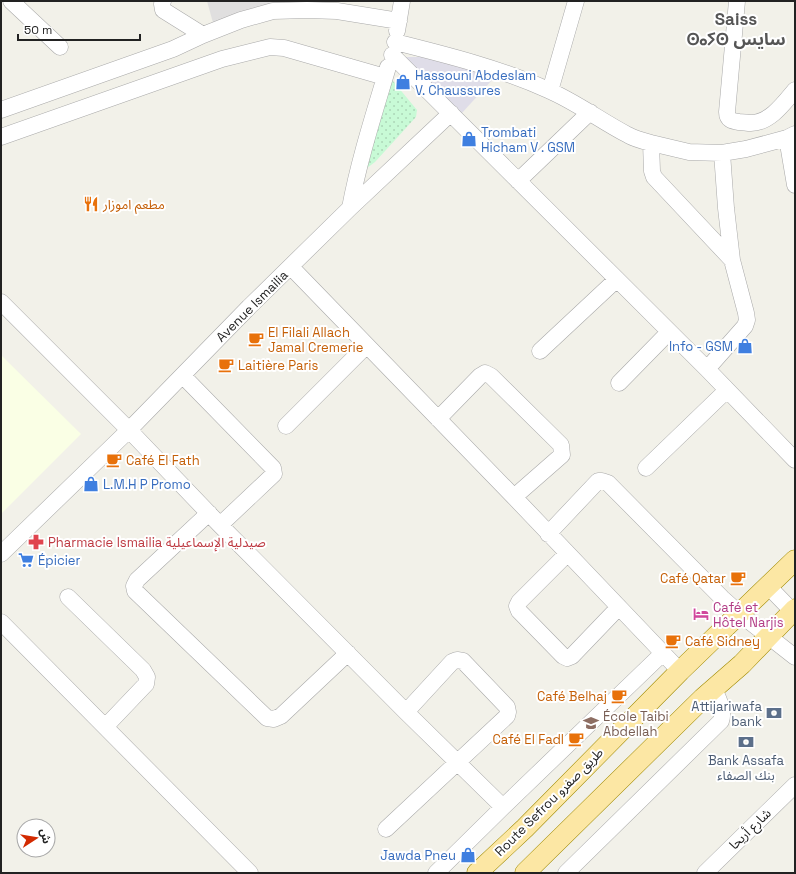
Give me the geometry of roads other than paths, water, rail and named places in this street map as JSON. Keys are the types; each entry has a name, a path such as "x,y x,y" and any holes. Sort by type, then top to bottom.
{"main road":[{"name":"Route Sefrou طريق صفرو","path":"477,873 525,828 680,671 795,560"},
{"path":"525,873 698,703 742,664 794,611"}],"street":[{"path":"11,1 60,47"},
{"path":"163,1 163,10 203,35"},
{"path":"350,208 365,146 393,48 402,1"},
{"path":"550,91 576,1"},
{"path":"737,1 727,112 728,119 731,121 752,123 762,121 782,106 795,90"},
{"path":"1,110 173,49 241,20 273,11 337,11 398,22"},
{"path":"1,137 222,59 270,48 284,48 385,77"},
{"path":"393,48 457,57 519,78 550,91 590,112 628,136 689,152 722,153 746,149 791,136 795,185"},
{"path":"393,48 451,113 795,460"},
{"path":"518,181 590,112"},
{"name":"Avenue Ismailia","path":"1,554 129,430 350,208 451,113"},
{"path":"650,143 652,171 654,177 732,260"},
{"path":"706,369 744,326 747,320 732,260 722,153"},
{"path":"291,267 680,671"},
{"path":"540,351 616,280"},
{"path":"1,302 129,430 209,514 503,807"},
{"path":"619,383 669,332"},
{"path":"286,426 366,346"},
{"path":"438,419 480,376 485,373 491,376 561,445 562,455 514,497"},
{"path":"183,376 273,468 274,471 274,474 220,525"},
{"path":"646,468 727,390"},
{"path":"548,534 598,481 602,480 608,483 722,598 795,657"},
{"path":"209,514 137,580 134,586 135,591 267,718 274,719 281,716 348,653"},
{"path":"567,554 519,602 517,606 519,611 562,656 567,658 572,656 619,607"},
{"path":"768,586 794,611"},
{"path":"68,597 143,670 147,677 146,684 106,726"},
{"path":"1,622 106,726 250,873"},
{"path":"436,873 663,653"},
{"path":"386,829 458,763 507,716 508,712 506,707 463,661 457,660 452,662 406,712"},
{"path":"566,873 721,721 722,710 714,688"},
{"name":"شارع أريحا","path":"705,873 795,785"}],"place":[{"name":"Hassouni Abdeslam V. Chaussures","path":"403,82"},
{"name":"Trombati Hicham V . GSM","path":"469,139"},
{"name":"مطعم اموزار","path":"91,204"},
{"name":"El Filali Allach Jamal Cremerie","path":"256,339"},
{"name":"Info - GSM","path":"745,346"},
{"name":"Laitière Paris","path":"226,365"},
{"name":"Café El Fath","path":"114,460"},
{"name":"L.M.H P Promo","path":"91,484"},
{"name":"Pharmacie Ismailia صيدلية الإسماعيلية","path":"36,542"},
{"name":"Épicier","path":"26,560"},
{"name":"Café Qatar","path":"738,578"},
{"name":"Café et Hôtel Narjis","path":"701,614"},
{"name":"Café Sidney","path":"673,641"},
{"name":"Café Belhaj","path":"619,696"},
{"name":"Attijariwafa bank","path":"774,713"},
{"name":"École Taibi Abdellah","path":"591,723"},
{"name":"Café El Fadl","path":"576,739"},
{"name":"Bank Assafa بنك الصفاء","path":"746,742"},
{"name":"Jawda Pneu","path":"468,855"}],"district":[{"name":"Saiss ⵙⴰⵢⵙ سايس","path":"736,29"}]}
